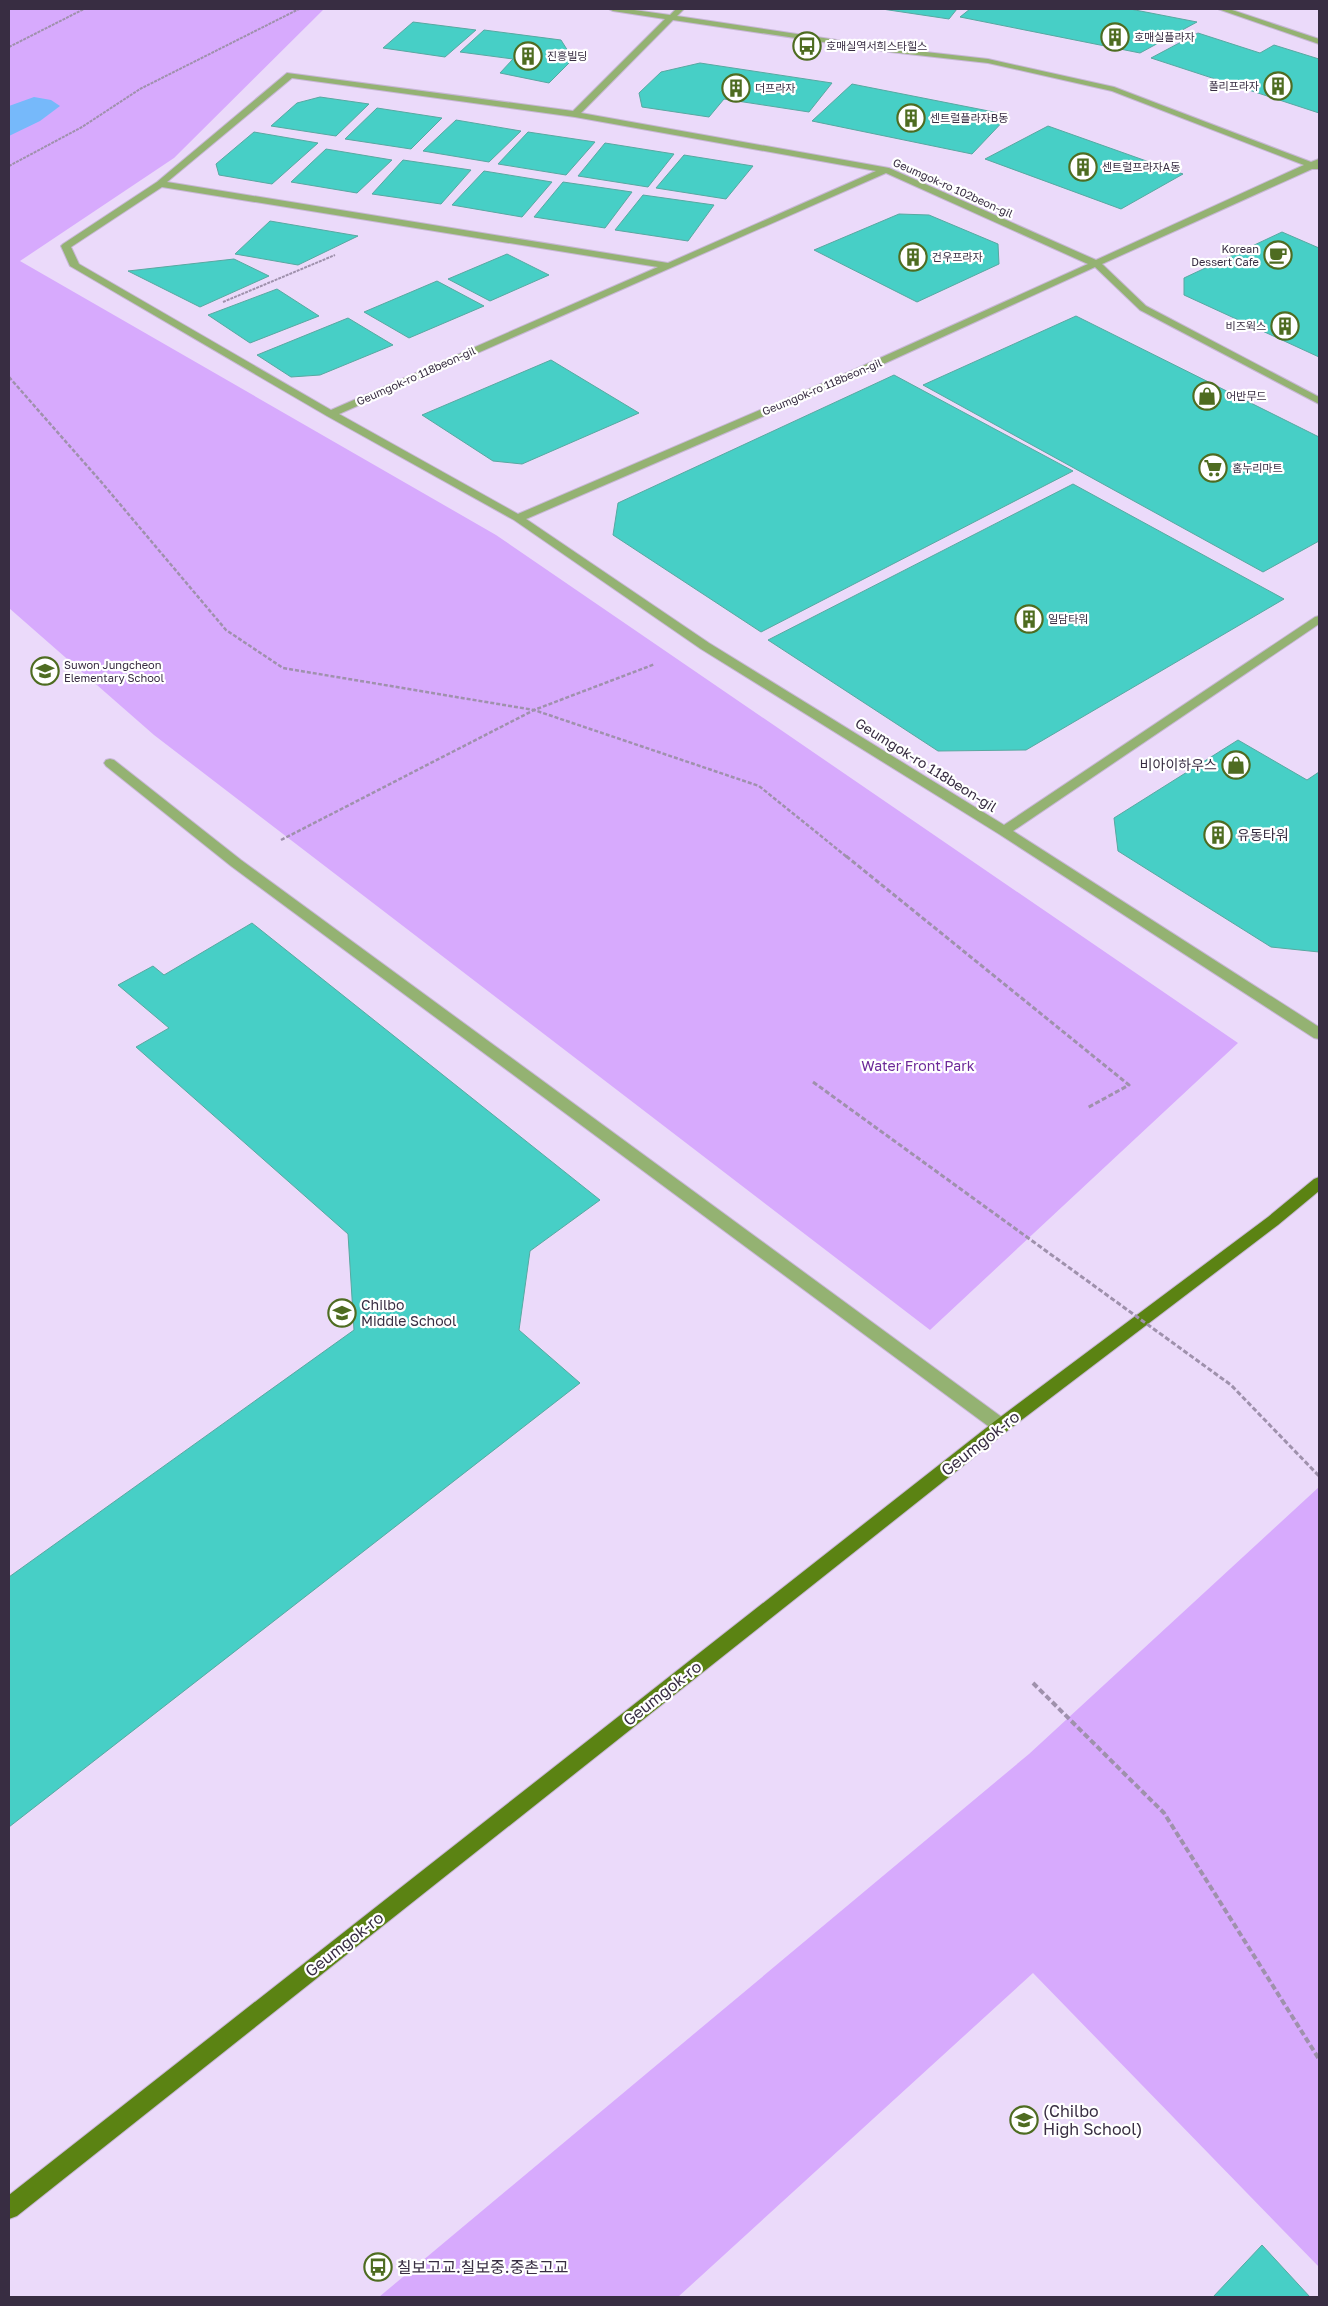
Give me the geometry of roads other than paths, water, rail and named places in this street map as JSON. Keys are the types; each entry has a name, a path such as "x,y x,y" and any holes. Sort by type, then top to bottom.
{"main road":[{"name":"Geumgok-ro","path":"9,2208 1001,1426 1273,1221 1319,1183"}],"street":[{"path":"613,9 890,50 988,61 1114,89 1317,165"},
{"path":"575,114 680,9"},
{"path":"1222,9 1319,42"},
{"name":"Geumgok-ro 102beon-gil","path":"290,75 575,114 886,170 1097,264 1143,308 1319,401"},
{"name":"Geumgok-ro 118beon-gil","path":"290,75 160,184 66,246 75,266 172,324 518,518 705,646 1004,831 1319,1034"},
{"path":"1097,264 1317,165"},
{"name":"Geumgok-ro 118beon-gil","path":"331,414 666,265 886,170"},
{"path":"160,184 666,265"},
{"name":"Geumgok-ro 118beon-gil","path":"518,518 862,370 1097,264"},
{"path":"1004,831 1319,619"},
{"path":"110,763 236,863 1001,1426"}],"water":[{"path":"34,97 51,100 60,106 40,121 9,136 9,106"}],"place":[{"name":"호매실플라자","path":"1115,37"},
{"name":"호매실역서희스타힐스","path":"807,46"},
{"name":"진흥빌딩","path":"528,56"},
{"name":"폴리프라자","path":"1278,86"},
{"name":"더프라자","path":"736,88"},
{"name":"센트럴플라자B동","path":"911,118"},
{"name":"센트럴프라자A동","path":"1083,167"},
{"name":"Korean Dessert Cafe","path":"1278,255"},
{"name":"건우프라자","path":"913,257"},
{"name":"비즈윅스","path":"1285,326"},
{"name":"어반무드","path":"1207,396"},
{"name":"홈누리마트","path":"1213,468"},
{"name":"일담타워","path":"1029,619"},
{"name":"Suwon Jungcheon Elementary School","path":"45,671"},
{"name":"비아이하우스","path":"1236,765"},
{"name":"유동타워","path":"1218,835"},
{"name":"Chilbo Middle School","path":"342,1313"},
{"name":"(Chilbo High School)","path":"1024,2120"},
{"name":"칠보고교.칠보중.중촌고교","path":"378,2267"}],"park label":[{"name":"Water Front Park","path":"918,1066"}]}
